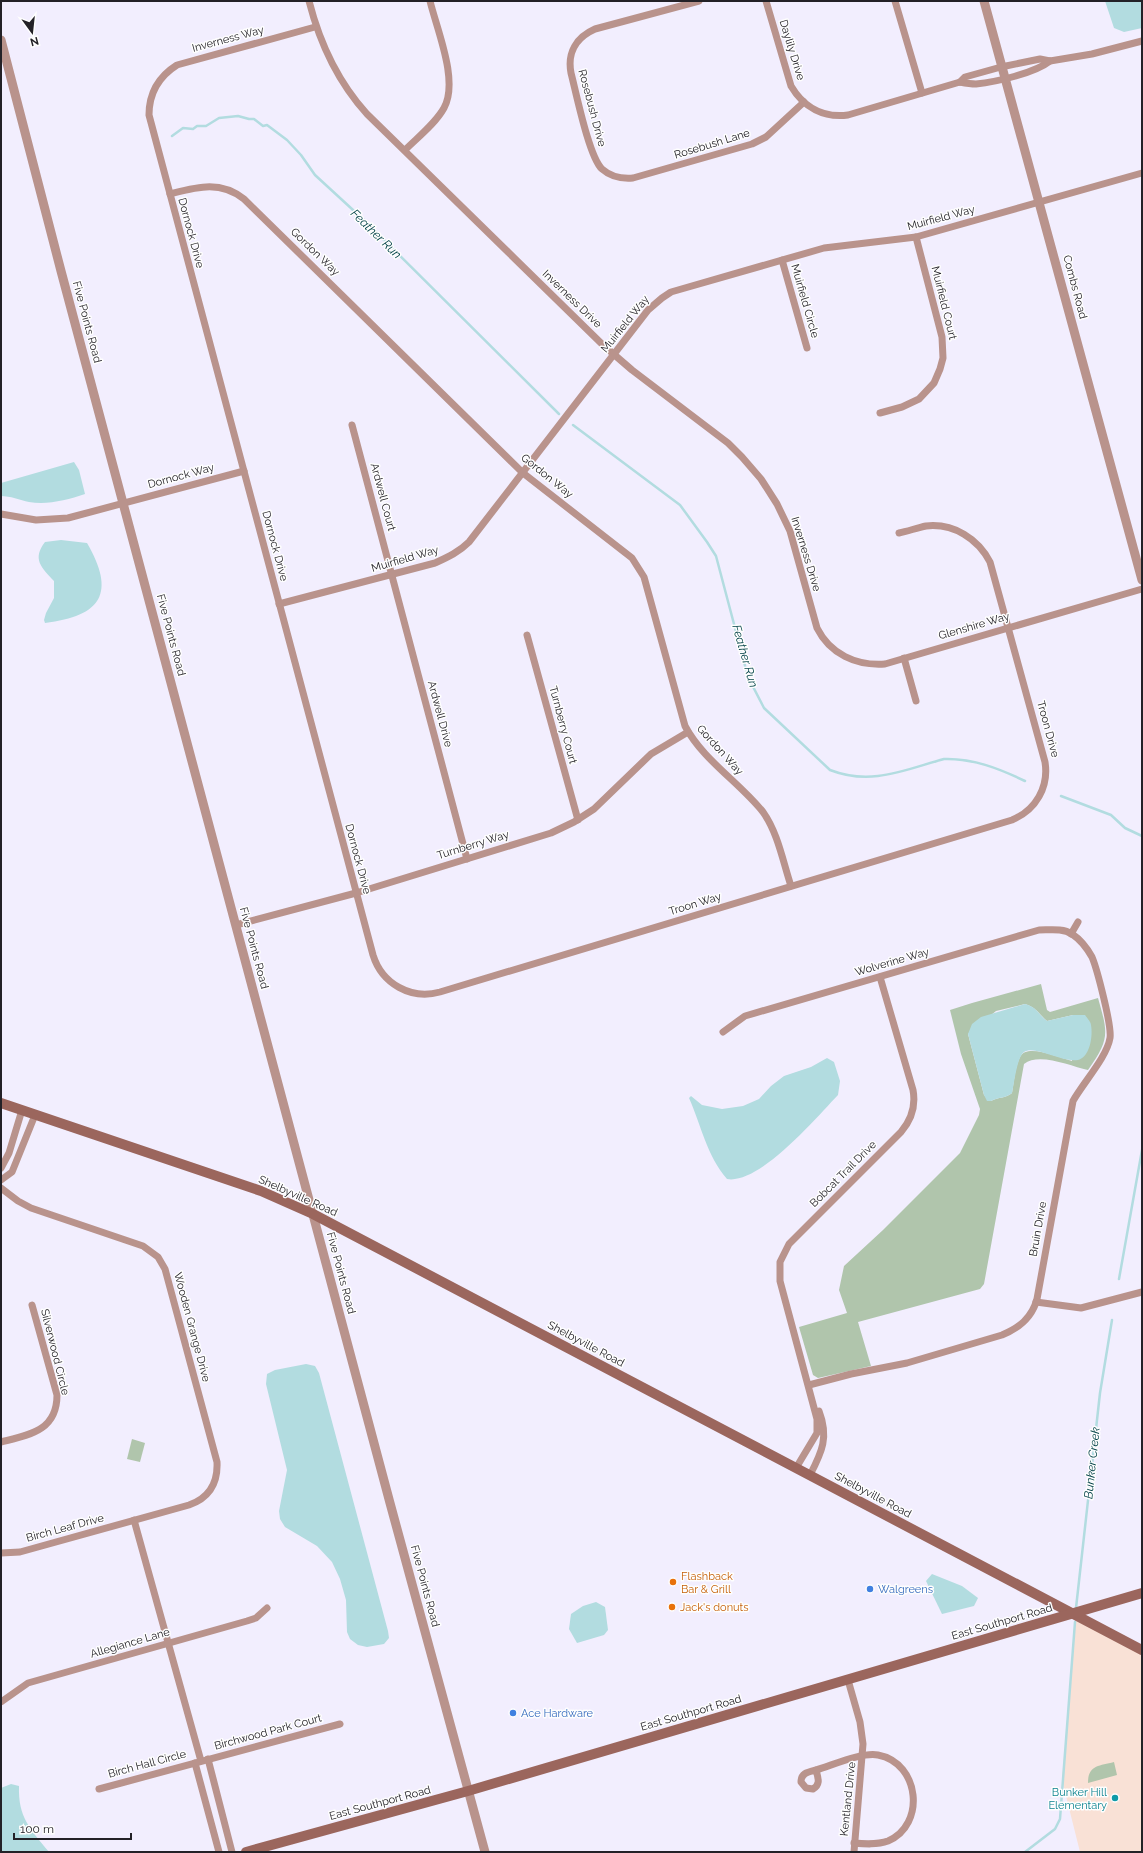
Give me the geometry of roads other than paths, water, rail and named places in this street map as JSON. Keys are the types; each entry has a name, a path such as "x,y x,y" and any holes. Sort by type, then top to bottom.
{"main road":[{"name":"Shelbyville Road","path":"1,1103 261,1191 313,1214 1142,1650"},
{"name":"East Southport Road","path":"246,1852 468,1791 1142,1593"}],"street":[{"name":"Inverness Drive","path":"309,1 315,27 330,61 346,88 367,114 614,355 728,443 761,479 777,504 790,531 814,618 821,634"},
{"path":"405,150 440,114 446,104 450,90 449,72 430,1"},
{"name":"Rosebush Drive","path":"616,177 602,168 594,156 571,73 571,54 574,46 581,37 595,29 699,1"},
{"name":"Daylily Drive","path":"766,1 789,80 796,93 804,102"},
{"path":"895,1 922,93"},
{"name":"Combs Road","path":"984,1 1004,78 1040,201 1142,580"},
{"name":"Inverness Way","path":"155,87 160,78 168,71 184,62 315,27"},
{"name":"Five Points Road","path":"1,40 123,503 485,1852"},
{"path":"960,82 965,77 1001,67 1040,59 1050,61 1099,53 1142,41"},
{"path":"804,102 823,114 841,116 960,82 975,84 1004,78 1042,67 1050,61"},
{"name":"Dornock Drive","path":"155,87 149,104 149,116 373,956 378,968 389,982 411,993"},
{"name":"Rosebush Lane","path":"616,177 625,179 637,177 757,142 766,137 804,102"},
{"name":"Muirfield Way","path":"279,604 442,561 461,549 469,542 523,473 648,310 665,296 678,290 838,245 891,241 916,237 1142,173"},
{"name":"Gordon Way","path":"170,194 198,186 217,186 231,190 244,198 523,473 630,556 644,577 682,718 688,732 699,746 764,814 773,830 791,886"},
{"name":"Muirfield Court","path":"880,413 902,407 919,398 934,383 943,358 942,337 916,237"},
{"name":"Muirfield Circle","path":"782,260 808,348"},
{"name":"Ardwell Court","path":"352,425 392,575"},
{"name":"Dornock Way","path":"1,514 36,520 57,519 244,471"},
{"name":"Troon Drive","path":"899,533 925,527 943,527 957,531 975,542 985,552 992,565 1044,758 1046,777 1043,789 1032,808 1016,819 985,829"},
{"name":"Ardwell Drive","path":"392,575 467,859"},
{"name":"Glenshire Way","path":"821,634 832,648 844,656 854,661 877,664 904,658 1142,589"},
{"name":"Turnberry Court","path":"527,635 578,820"},
{"path":"904,658 916,700"},
{"name":"Turnberry Way","path":"236,925 356,893 551,833 578,820 603,800 651,754 688,732"},
{"name":"Troon Way","path":"411,993 429,994 440,992 985,829"},
{"path":"1072,934 1078,922"},
{"name":"Wolverine Way","path":"722,1032 745,1016 1039,930 1056,929 1072,934"},
{"name":"Bruin Drive","path":"809,1385 851,1374 907,1363 1002,1335 1014,1330 1023,1323 1036,1302 1073,1101 1106,1051 1110,1038 1110,1026 1092,959 1085,946 1072,934"},
{"name":"Bobcat Trail Drive","path":"796,1468 817,1433 817,1420 809,1385 780,1281 781,1259 789,1244 901,1132 908,1123 914,1108 913,1090 880,977"},
{"path":"1,1168 9,1153 22,1110"},
{"path":"1,1180 12,1172 35,1115"},
{"name":"Wooden Grange Drive","path":"1,1188 18,1201 31,1208 143,1246 158,1257 164,1266 217,1462 217,1474 212,1489 197,1502 134,1520"},
{"path":"1036,1302 1081,1308 1142,1292"},
{"name":"Silverwood Circle","path":"1,1442 37,1432 49,1422 57,1402 32,1305"},
{"name":"Bobcat Trail Drive","path":"809,1385 823,1423 824,1435 819,1457 810,1475"},
{"path":"134,1520 201,1761 232,1852"},
{"name":"Birch Leaf Drive","path":"1,1553 20,1552 134,1520"},
{"name":"Allegiance Lane","path":"1,1702 28,1683 247,1621 256,1618 267,1608"},
{"name":"Kentland Drive","path":"848,1680 861,1728 863,1756 854,1852"},
{"name":"Birchwood Park Court","path":"201,1761 340,1724"},
{"name":"Kentland Drive","path":"854,1843 879,1843 894,1838 906,1826 914,1807 913,1789 906,1774 900,1767 886,1757 871,1755 863,1756"},
{"path":"816,1770 863,1756"},
{"path":"201,1761 219,1852"},
{"name":"Birch Hall Circle","path":"99,1789 201,1761"}],"waterway":[{"name":"Feather Run","path":"172,136 183,128 193,129 197,126 206,126 219,118 238,116 254,119 263,126 267,125 287,140 301,155 315,175 365,221 559,414"},
{"name":"Feather Run","path":"573,425 680,505 716,556 748,677 764,708 830,770 845,775 859,777 887,775 944,759 955,759 986,765 1025,781"},
{"name":"Feather Run","path":"1061,796 1111,815 1125,828 1142,836"},
{"name":"Bunker Creek","path":"1119,1279 1142,1150"},
{"name":"Bunker Creek","path":"1076,1608 1100,1393 1112,1320"},
{"name":"Bunker Creek","path":"1025,1852 1055,1829 1060,1819 1075,1622"}],"place":[{"name":"Flashback Bar & Grill","path":"673,1582"},
{"name":"Walgreens","path":"870,1589"},
{"name":"Jack's donuts","path":"672,1607"},
{"name":"Ace Hardware","path":"513,1713"},
{"name":"Bunker Hill Elementary","path":"1115,1798"}]}
